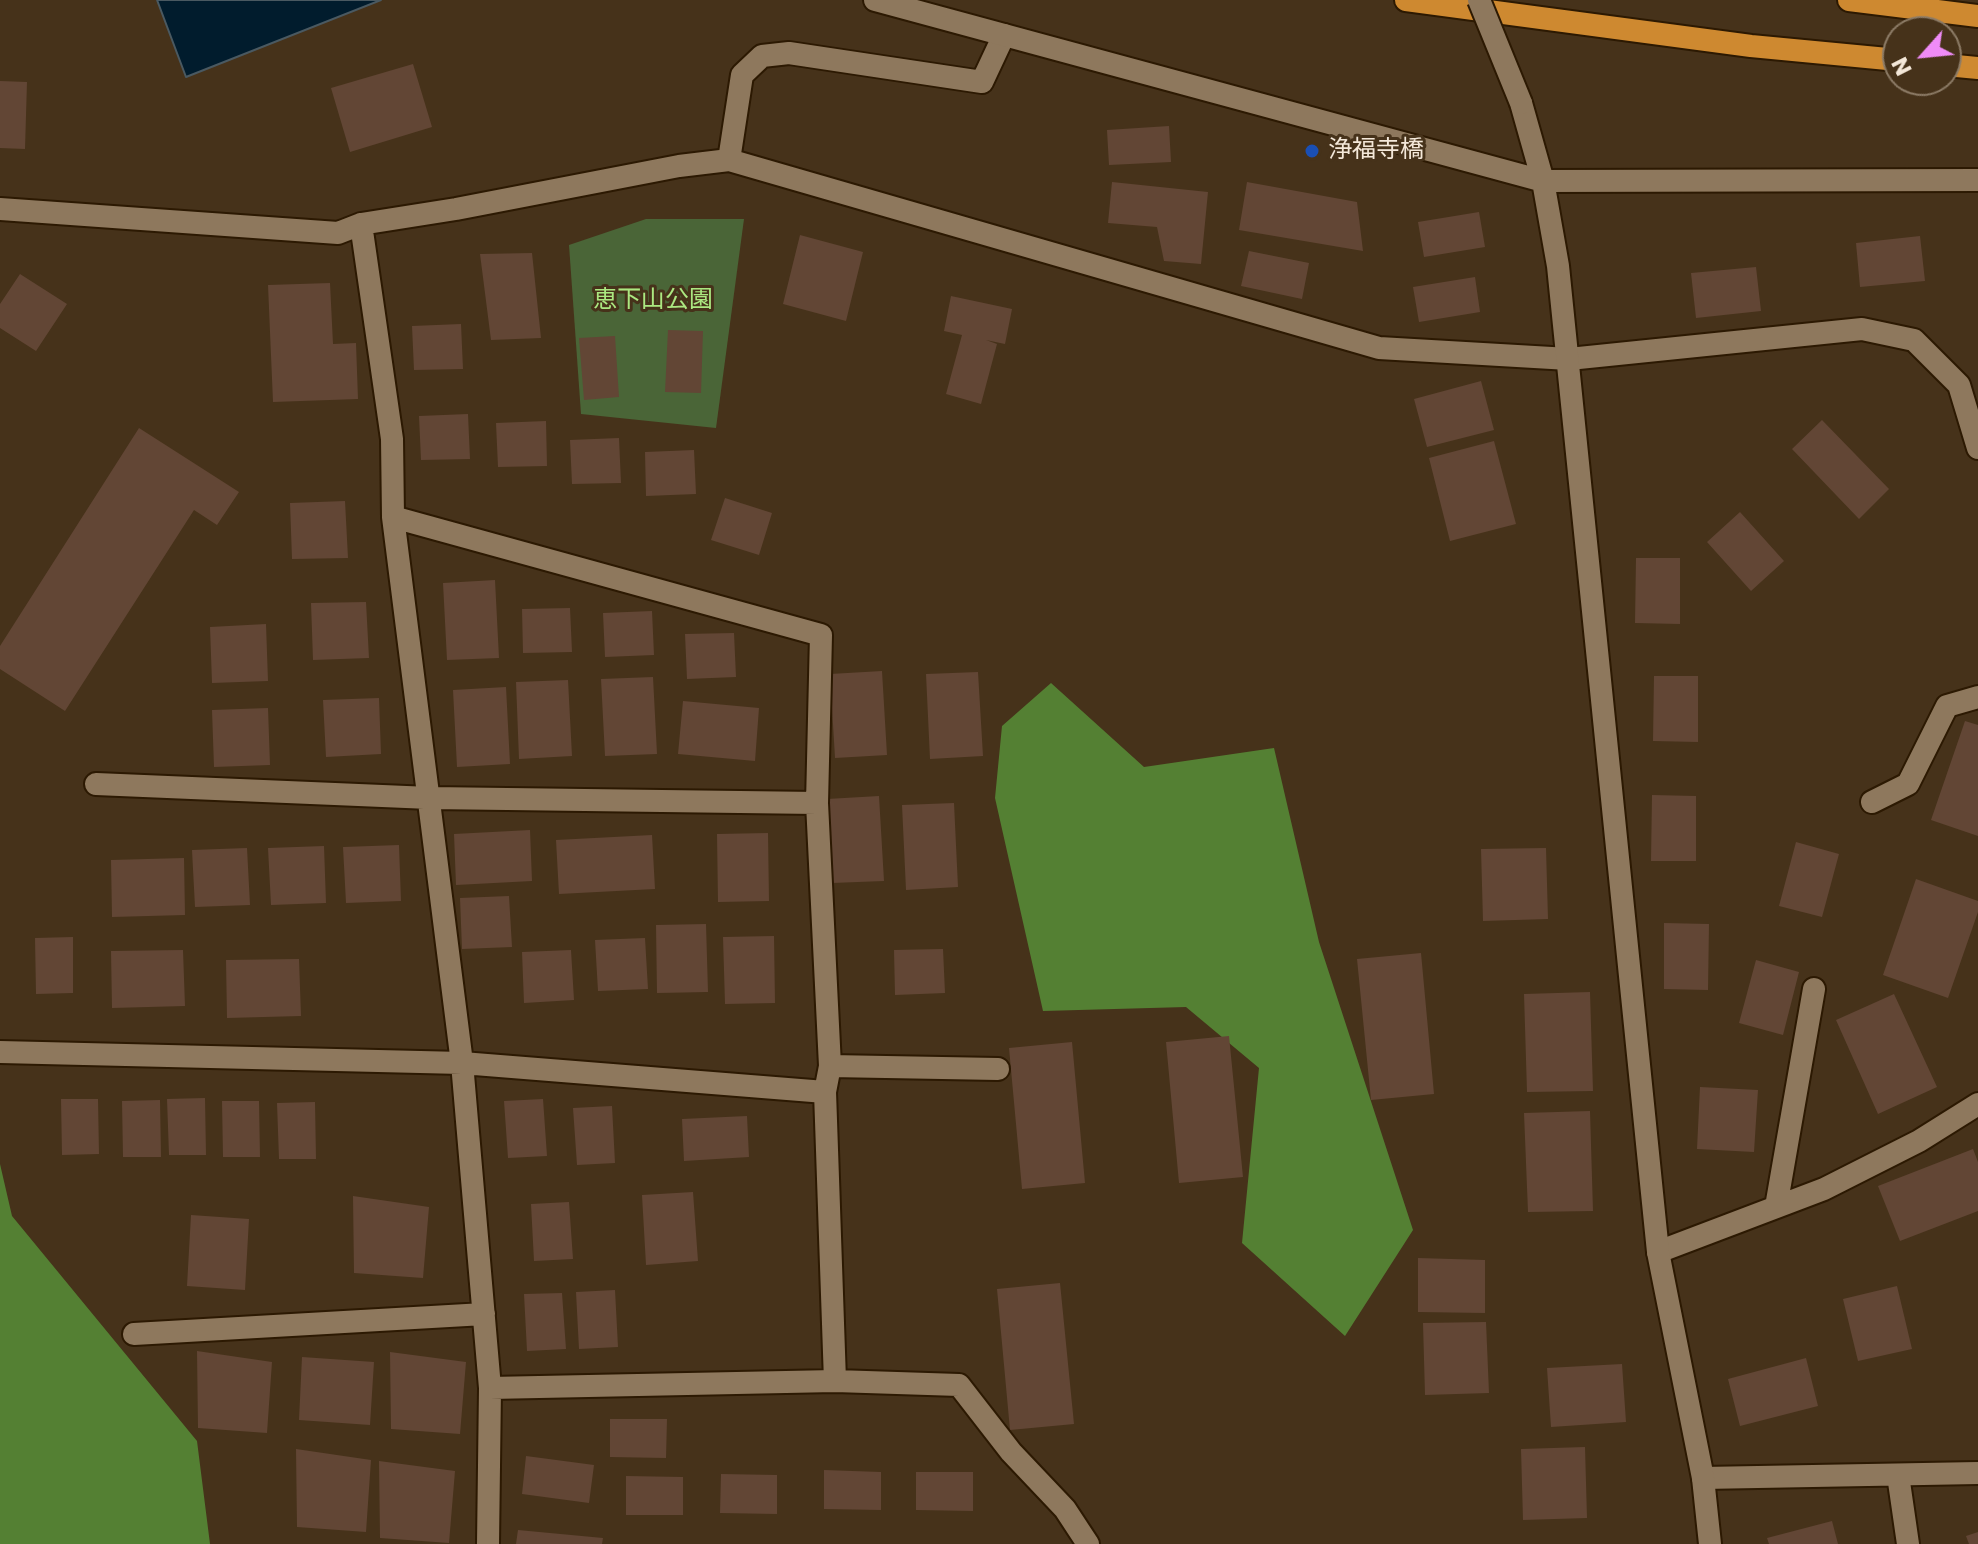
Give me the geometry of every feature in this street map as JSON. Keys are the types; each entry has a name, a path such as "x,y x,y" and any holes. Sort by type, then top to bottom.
{"highway":[{"path":"1406,0 1751,46 1882,58"},
{"path":"1849,0 1978,16"}],"street":[{"path":"875,0 1543,181 1978,180"},
{"path":"1479,0 1521,103 1543,181 1558,266 1658,1252 1703,1478 1710,1544"},
{"path":"729,160 742,75 762,56 789,53 982,82 1004,35"},
{"path":"0,209 338,233 361,224 679,166 729,160 1379,348 1569,359 1862,329 1914,340 1959,385 1978,448"},
{"path":"361,224 392,439 393,517 462,1063 490,1388 488,1544"},
{"path":"393,517 821,635 817,803 830,1066 825,1092 835,1381"},
{"path":"1872,802 1908,784 1947,706 1978,697"},
{"path":"96,784 430,798 817,803"},
{"path":"1776,1207 1814,989"},
{"path":"0,1052 462,1063 825,1092"},
{"path":"830,1066 998,1069"},
{"path":"1658,1252 1824,1189 1905,1148 1978,1104"},
{"path":"134,1334 484,1314"},
{"path":"490,1388 835,1381 959,1385 1011,1452 1065,1509 1088,1544"},
{"path":"1703,1478 1978,1473"},
{"path":"1898,1475 1908,1544"}],"green space":[{"name":"恵下山公園","path":"646,219 744,219 716,428 581,414 569,245"},
{"path":"1051,683 1144,767 1274,748 1319,942 1413,1230 1345,1336 1242,1243 1259,1068 1186,1007 1043,1011 995,798 1002,726"},
{"path":"0,1164 12,1216 197,1441 210,1544 0,1544"}],"water":[{"path":"157,0 381,0 186,77"}],"building":[{"path":"413,64 432,127 350,152 331,88"},
{"path":"0,81 27,82 25,149 0,148"},
{"path":"1169,126 1171,162 1109,165 1107,130"},
{"path":"1112,182 1208,192 1201,264 1164,261 1157,227 1108,223"},
{"path":"1247,182 1357,202 1363,251 1239,230"},
{"path":"1479,212 1485,247 1424,257 1418,222"},
{"path":"800,235 863,252 846,321 783,304"},
{"path":"1920,236 1925,281 1860,287 1856,243"},
{"path":"1249,251 1309,263 1302,299 1241,286"},
{"path":"532,253 541,338 491,340 480,254"},
{"path":"1756,267 1761,311 1696,318 1691,273"},
{"path":"20,274 67,304 36,351 0,328 0,304"},
{"path":"1475,277 1480,312 1419,322 1413,287"},
{"path":"330,283 333,344 356,343 358,399 273,402 268,285"},
{"path":"951,296 1012,309 1005,344 986,340 997,344 981,404 946,394 962,335 944,331"},
{"path":"461,324 463,369 414,370 412,326"},
{"path":"668,330 703,331 701,393 665,392"},
{"path":"615,336 619,397 584,400 579,338"},
{"path":"1481,381 1494,430 1427,447 1414,399"},
{"path":"468,414 470,459 421,460 419,416"},
{"path":"1822,420 1889,489 1859,519 1792,449"},
{"path":"546,421 547,466 498,467 496,423"},
{"path":"139,428 239,492 217,525 194,510 65,711 0,669 0,646"},
{"path":"619,438 621,483 572,484 570,440"},
{"path":"1494,441 1516,524 1450,541 1429,458"},
{"path":"694,450 696,494 646,496 645,452"},
{"path":"725,498 772,513 759,555 711,540"},
{"path":"345,501 348,558 292,559 290,503"},
{"path":"1740,512 1784,561 1751,591 1707,542"},
{"path":"1636,558 1680,558 1680,624 1635,623"},
{"path":"495,580 499,658 447,660 443,583"},
{"path":"366,602 369,658 313,660 311,603"},
{"path":"570,608 572,652 523,653 522,609"},
{"path":"652,611 654,655 605,657 603,613"},
{"path":"266,624 268,681 212,683 210,627"},
{"path":"734,633 736,677 687,679 685,634"},
{"path":"882,671 887,755 835,758 830,674"},
{"path":"978,672 983,756 930,759 926,674"},
{"path":"1654,676 1698,676 1698,742 1653,741"},
{"path":"653,677 657,754 605,756 601,679"},
{"path":"568,680 572,756 519,759 516,682"},
{"path":"506,687 510,764 457,767 453,690"},
{"path":"379,698 381,754 326,757 323,700"},
{"path":"683,701 759,708 755,761 678,754"},
{"path":"268,708 270,765 214,767 212,710"},
{"path":"1965,721 1978,725 1978,836 1931,820"},
{"path":"1652,795 1696,796 1696,861 1651,861"},
{"path":"879,796 884,881 832,883 827,799"},
{"path":"954,803 958,887 906,890 902,805"},
{"path":"530,830 532,881 456,885 454,834"},
{"path":"768,833 769,901 718,902 717,834"},
{"path":"652,835 655,889 559,894 556,840"},
{"path":"1796,842 1839,854 1822,917 1779,906"},
{"path":"399,845 401,901 346,903 343,847"},
{"path":"324,846 326,903 271,905 268,848"},
{"path":"247,848 250,905 195,907 192,850"},
{"path":"1546,848 1548,919 1483,921 1481,849"},
{"path":"184,858 185,915 112,917 111,860"},
{"path":"1916,879 1978,901 1978,912 1948,998 1883,975"},
{"path":"509,896 512,947 462,949 460,898"},
{"path":"1664,923 1709,924 1708,990 1664,989"},
{"path":"706,924 708,992 657,993 656,925"},
{"path":"774,936 775,1003 725,1004 723,937"},
{"path":"73,937 73,993 36,994 35,938"},
{"path":"645,938 648,989 598,991 595,940"},
{"path":"943,949 945,993 895,995 894,950"},
{"path":"183,950 185,1006 112,1008 111,951"},
{"path":"571,950 574,1000 524,1003 522,952"},
{"path":"1421,953 1434,1094 1371,1100 1357,959"},
{"path":"299,959 301,1016 227,1018 226,960"},
{"path":"1756,960 1799,972 1783,1035 1739,1023"},
{"path":"1590,992 1593,1091 1527,1092 1524,994"},
{"path":"1894,994 1937,1087 1878,1114 1836,1020"},
{"path":"1229,1036 1243,1177 1179,1183 1166,1042"},
{"path":"1072,1042 1085,1183 1022,1189 1009,1048"},
{"path":"1700,1087 1758,1090 1754,1152 1697,1149"},
{"path":"205,1098 206,1155 169,1155 167,1099"},
{"path":"61,1099 98,1099 99,1154 62,1155"},
{"path":"543,1099 547,1156 508,1158 504,1101"},
{"path":"160,1100 161,1157 123,1157 122,1101"},
{"path":"222,1101 259,1101 260,1157 223,1157"},
{"path":"315,1102 316,1159 279,1159 277,1103"},
{"path":"612,1106 615,1163 577,1165 573,1108"},
{"path":"1590,1111 1593,1211 1528,1212 1524,1113"},
{"path":"747,1116 749,1157 684,1161 682,1119"},
{"path":"1973,1149 1978,1162 1978,1211 1900,1241 1878,1186"},
{"path":"693,1192 698,1261 646,1265 642,1195"},
{"path":"353,1196 429,1207 423,1278 354,1273"},
{"path":"569,1202 573,1259 534,1261 531,1204"},
{"path":"191,1215 249,1219 245,1290 187,1286"},
{"path":"1418,1258 1485,1260 1485,1313 1418,1312"},
{"path":"1060,1283 1074,1424 1010,1430 997,1289"},
{"path":"1897,1286 1912,1349 1858,1361 1843,1299"},
{"path":"615,1290 618,1347 579,1349 576,1292"},
{"path":"562,1293 566,1349 527,1351 524,1294"},
{"path":"1486,1322 1489,1393 1425,1395 1423,1323"},
{"path":"197,1351 272,1362 267,1433 198,1428"},
{"path":"390,1352 466,1362 460,1434 391,1429"},
{"path":"302,1357 374,1362 370,1425 299,1420"},
{"path":"1806,1358 1818,1406 1740,1426 1728,1379"},
{"path":"1622,1364 1626,1422 1551,1427 1547,1368"},
{"path":"610,1419 667,1419 666,1458 610,1457"},
{"path":"1585,1447 1587,1518 1523,1520 1521,1449"},
{"path":"296,1449 371,1460 366,1532 297,1527"},
{"path":"526,1456 594,1465 589,1503 522,1494"},
{"path":"379,1461 455,1471 449,1543 380,1538"},
{"path":"824,1470 881,1472 881,1510 824,1509"},
{"path":"916,1472 973,1472 973,1511 916,1510"},
{"path":"721,1474 777,1475 777,1514 720,1513"},
{"path":"626,1476 683,1477 683,1515 626,1515"},
{"path":"1832,1521 1838,1544 1769,1544 1767,1538"},
{"path":"518,1530 603,1538 602,1544 516,1544"},
{"path":"1978,1532 1978,1544 1969,1544 1966,1536"}],"place":[{"name":"浄福寺橋","path":"1312,151"}]}
